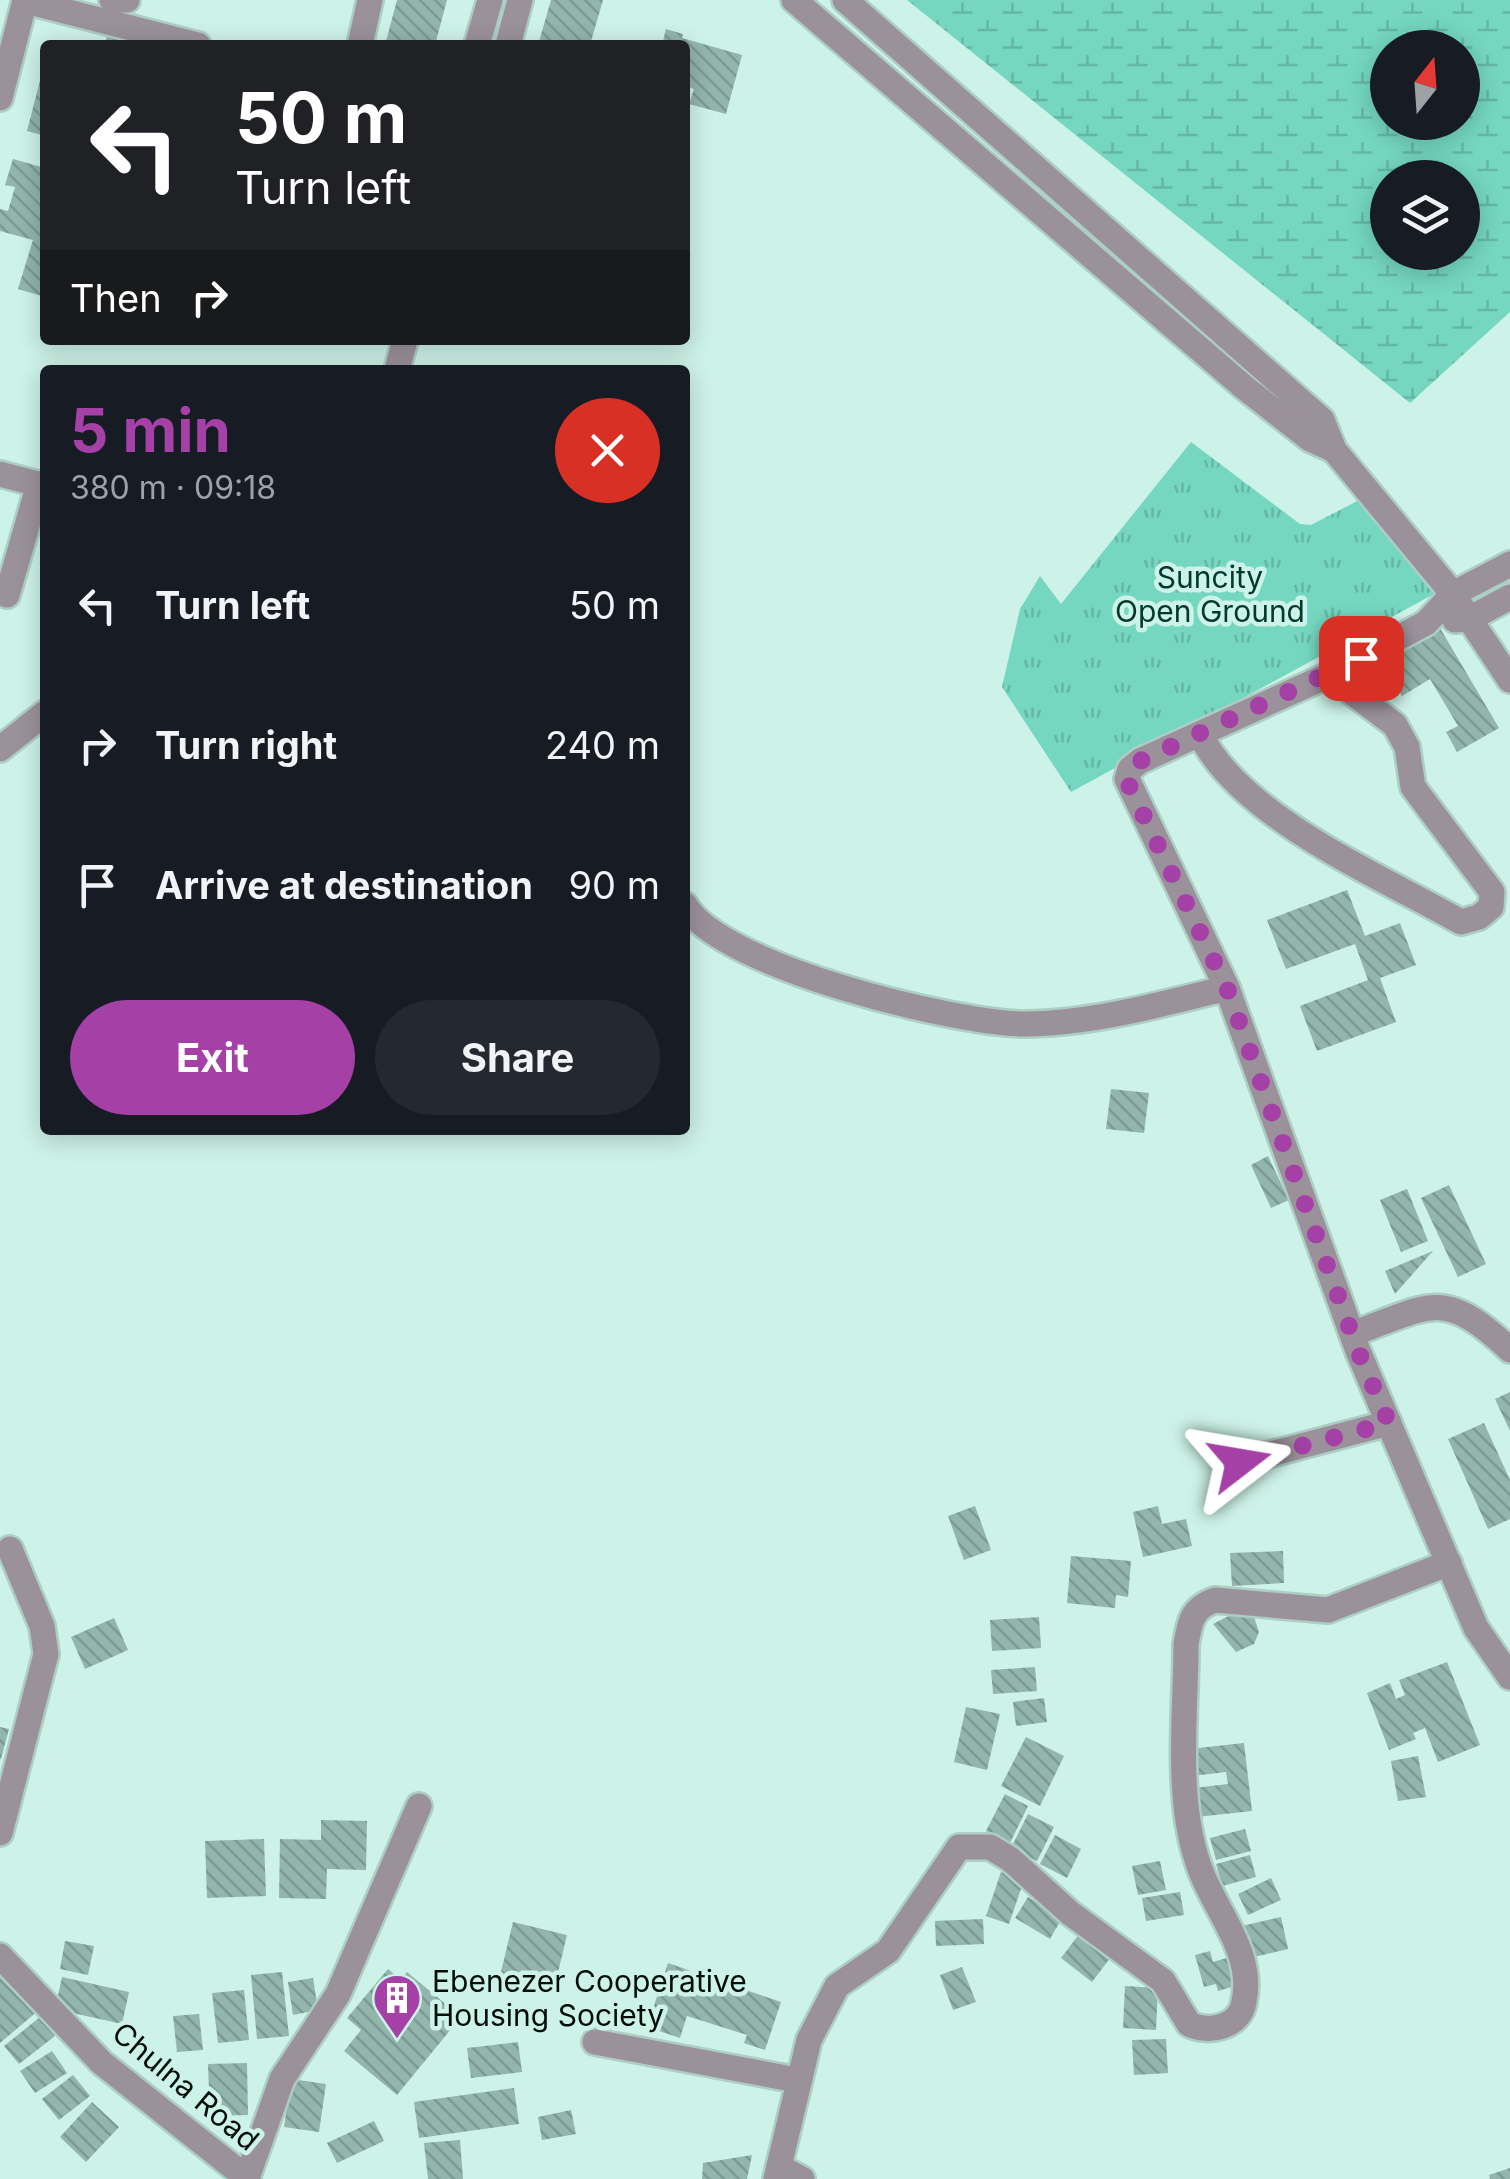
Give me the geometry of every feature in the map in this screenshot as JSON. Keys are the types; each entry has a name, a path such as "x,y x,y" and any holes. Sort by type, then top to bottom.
{"street":[{"path":"0,98 25,0 179,40"},
{"path":"112,0 127,0"},
{"path":"361,40 370,0"},
{"path":"479,40 490,0"},
{"path":"509,40 520,0"},
{"path":"794,0 1246,388 1342,460"},
{"path":"844,0 1322,420 1342,460 1453,594 1510,680"},
{"path":"0,474 40,484"},
{"path":"7,595 40,491"},
{"path":"1510,564 1453,594 1426,623 1329,675 1140,761 1126,779 1227,988 1352,1334 1476,1628 1510,1678"},
{"path":"1426,623 1469,619 1510,597"},
{"path":"1200,734 1210,754 1270,814 1461,922 1479,917 1490,907 1492,892 1413,787 1407,746 1395,725 1329,675"},
{"path":"0,749 40,716"},
{"path":"690,910 711,931 767,962 896,1003 969,1020 1026,1024 1074,1020 1227,988"},
{"path":"1352,1334 1441,1306 1476,1318 1510,1350"},
{"path":"1240,1462 1389,1423"},
{"path":"0,1833 46,1654 42,1626 10,1549"},
{"path":"785,2175 797,2080 810,2040 837,1986 888,1951 920,1910 952,1854 972,1844 990,1847 1010,1859 1070,1913 1163,1981 1189,2024 1226,2026 1238,2017 1244,2007 1246,1967 1200,1870 1190,1827 1186,1644 1190,1618 1200,1605 1215,1600 1328,1610 1449,1562"},
{"path":"247,2178 282,2078 338,1994 419,1806"},
{"name":"Chulna Road","path":"0,1956 102,2063 247,2178"},
{"path":"595,2042 797,2080"}],"green space":[{"path":"907,0 1510,0 1510,312 1410,403"},
{"name":"Suncity Open Ground","path":"1191,442 1300,524 1311,525 1361,499 1443,589 1071,792 1002,687 1020,609 1040,576 1061,604"}],"building":[{"path":"397,0 447,0 436,40 386,40"},
{"path":"551,0 603,0 591,40 539,40"},
{"path":"666,29 689,40 663,40"},
{"path":"690,40 742,55 726,114 690,104 694,89 690,88"},
{"path":"40,81 40,135 27,131"},
{"path":"13,159 40,167 40,296 18,289 33,240 0,231 0,209 8,211 15,187 5,185"},
{"path":"1437,623 1499,728 1457,752 1446,732 1458,726 1430,679 1402,696 1379,657"},
{"path":"1347,890 1365,936 1400,923 1416,965 1380,978 1396,1022 1317,1051 1300,1006 1368,980 1355,944 1286,969 1267,920"},
{"path":"1111,1089 1149,1093 1144,1133 1106,1129"},
{"path":"1268,1156 1289,1200 1271,1208 1251,1165"},
{"path":"1449,1185 1486,1264 1458,1277 1421,1198"},
{"path":"1407,1189 1428,1241 1401,1252 1380,1200"},
{"path":"1433,1251 1395,1294 1385,1271"},
{"path":"1510,1392 1510,1431 1495,1399"},
{"path":"1484,1423 1510,1480 1510,1519 1488,1529 1448,1439"},
{"path":"975,1506 991,1550 964,1560 948,1516"},
{"path":"1158,1506 1162,1524 1186,1519 1192,1546 1143,1557 1133,1512"},
{"path":"1283,1551 1284,1583 1232,1586 1230,1553"},
{"path":"1071,1556 1131,1561 1128,1597 1116,1595 1115,1608 1067,1603"},
{"path":"1250,1605 1259,1632 1254,1644 1236,1652 1213,1624"},
{"path":"1039,1617 1041,1648 992,1651 990,1620"},
{"path":"114,1618 128,1650 85,1669 71,1637"},
{"path":"1447,1662 1480,1745 1438,1762 1425,1728 1413,1733 1416,1739 1389,1750 1367,1693 1390,1683 1396,1699 1405,1695 1399,1680"},
{"path":"1035,1667 1037,1691 993,1694 991,1670"},
{"path":"1044,1698 1047,1722 1016,1726 1013,1702"},
{"path":"966,1707 1000,1714 987,1770 954,1762"},
{"path":"0,1727 9,1729 1,1759 0,1759"},
{"path":"1026,1737 1064,1756 1040,1806 1001,1786"},
{"path":"1244,1743 1252,1811 1197,1817 1194,1788 1228,1784 1226,1772 1192,1776 1189,1749"},
{"path":"1418,1756 1426,1797 1398,1801 1391,1761"},
{"path":"1005,1794 1028,1806 1010,1843 986,1831"},
{"path":"1028,1814 1054,1827 1037,1861 1011,1848"},
{"path":"321,1820 367,1821 366,1870 327,1869 326,1899 279,1898 280,1839 321,1840"},
{"path":"1245,1829 1251,1851 1216,1860 1210,1838"},
{"path":"1055,1835 1081,1849 1067,1878 1040,1864"},
{"path":"264,1839 266,1896 207,1898 205,1841"},
{"path":"1250,1855 1256,1877 1222,1886 1216,1864"},
{"path":"1160,1861 1166,1890 1138,1895 1132,1866"},
{"path":"1001,1872 1024,1880 1009,1924 986,1916"},
{"path":"1271,1878 1281,1900 1248,1915 1238,1894"},
{"path":"1180,1892 1184,1915 1146,1921 1142,1898"},
{"path":"1028,1897 1062,1918 1050,1939 1015,1918"},
{"path":"1281,1917 1288,1949 1250,1958 1242,1926"},
{"path":"983,1919 984,1944 936,1946 935,1921"},
{"path":"513,1922 567,1935 554,1989 500,1976"},
{"path":"1083,1929 1114,1953 1092,1982 1061,1958"},
{"path":"65,1941 94,1946 88,1975 60,1969"},
{"path":"1210,1951 1213,1962 1230,1957 1238,1985 1218,1991 1216,1984 1204,1987 1195,1955"},
{"path":"668,1963 781,2002 765,2050 744,2043 747,2035 687,2016 680,2038 647,2027"},
{"path":"962,1967 976,2002 953,2010 940,1975"},
{"name":"Ebenezer Cooperative Housing Society","path":"388,1969 401,1980 407,1972 461,2017 397,2095 344,2051 361,2030 347,2018"},
{"path":"7,1971 39,2010 0,2043 0,1977"},
{"path":"282,1972 289,2036 257,2039 251,1975"},
{"path":"62,1977 129,1992 122,2024 55,2009"},
{"path":"313,1978 318,2010 293,2015 288,1982"},
{"path":"1125,1986 1158,1988 1156,2030 1123,2028"},
{"path":"244,1990 249,2040 218,2043 212,1993"},
{"path":"199,2014 203,2050 177,2052 173,2016"},
{"path":"40,2017 55,2036 19,2064 4,2046"},
{"path":"1166,2039 1168,2073 1134,2075 1132,2040"},
{"path":"518,2042 522,2072 471,2078 467,2048"},
{"path":"52,2051 67,2073 35,2093 20,2071"},
{"path":"247,2063 248,2115 210,2116 208,2064"},
{"path":"73,2075 90,2096 59,2120 42,2099"},
{"path":"291,2079 326,2084 319,2132 284,2127"},
{"path":"514,2088 519,2124 419,2138 414,2102"},
{"path":"92,2102 119,2127 86,2162 60,2137"},
{"path":"571,2110 576,2134 542,2140 538,2117"},
{"path":"374,2121 384,2141 337,2163 327,2143"},
{"path":"460,2140 463,2179 428,2179 424,2143"},
{"path":"752,2155 747,2179 702,2179 703,2163"},
{"path":"1510,2168 1510,2179 1490,2179 1489,2175"}],"place":[{"name":"Ebenezer Cooperative Housing Society","path":"397,2040"}],"route":[{"path":"1240,1462 1389,1423 1358,1351 1227,988 1126,779 1140,761 1361,658"}]}
